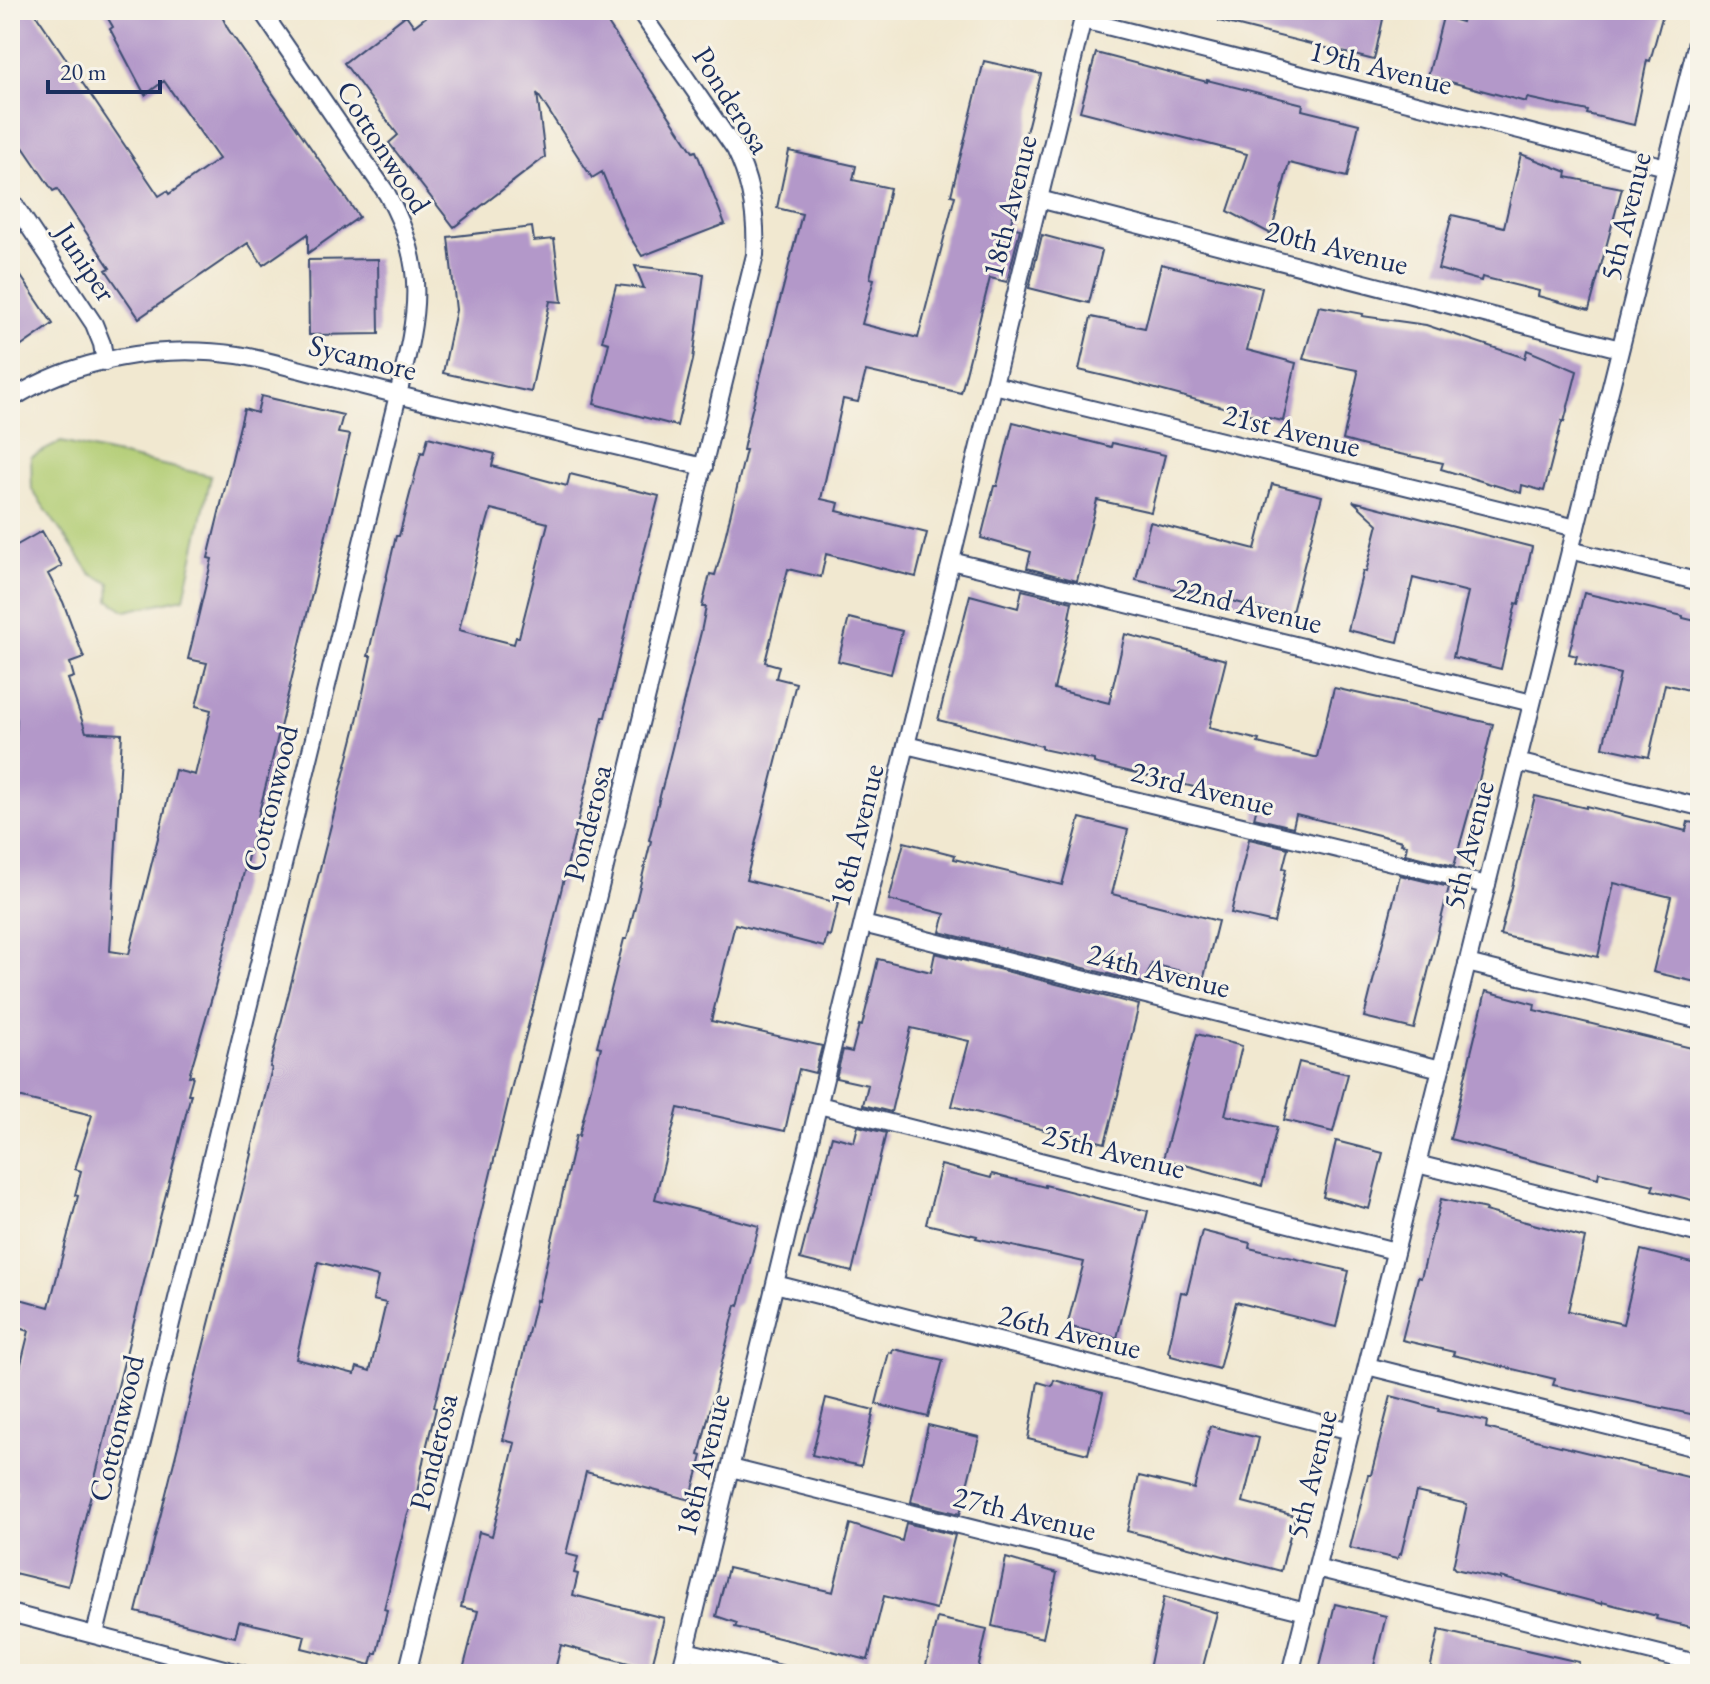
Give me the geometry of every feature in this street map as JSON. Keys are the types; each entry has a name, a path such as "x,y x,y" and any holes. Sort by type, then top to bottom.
{"lane":[{"name":"Cottonwood","path":"95,1634 415,319 414,265 399,217 387,194 261,10"},
{"name":"Ponderosa","path":"407,1674 755,255 755,211 744,167 735,149 639,10"},
{"name":"19th Avenue","path":"1084,15 1666,167"},
{"name":"18th Avenue","path":"680,1674 1084,15"},
{"name":"5th Avenue","path":"1290,1674 1700,30"},
{"name":"Juniper","path":"10,198 94,324 105,362"},
{"name":"20th Avenue","path":"1039,199 1620,349"},
{"name":"Sycamore","path":"10,400 71,371 105,362 152,354 208,352 263,360 704,467"},
{"name":"21st Avenue","path":"994,385 1576,528"},
{"path":"1570,550 1700,582"},
{"name":"22nd Avenue","path":"951,561 1532,703"},
{"name":"23rd Avenue","path":"906,745 1487,885"},
{"path":"1517,762 1700,807"},
{"name":"24th Avenue","path":"863,924 1441,1069"},
{"path":"1467,963 1700,1020"},
{"name":"25th Avenue","path":"819,1105 1395,1251"},
{"path":"1417,1164 1700,1234"},
{"name":"26th Avenue","path":"775,1284 1351,1431"},
{"path":"1367,1366 1700,1449"},
{"name":"27th Avenue","path":"731,1468 1306,1612"},
{"path":"1316,1568 1700,1664"},
{"path":"10,1613 243,1674"},
{"path":"686,1651 780,1674"}],"green space":[{"path":"61,442 211,476 184,598 126,611 109,600 110,583 91,574 32,490 31,457"}],"building":[{"path":"10,10 33,10 159,196 167,191 169,194 219,159 164,81 145,95 103,10 219,10 228,29 359,217 308,253 308,234 263,265 248,243 139,318 57,189 53,191 10,128"},
{"path":"435,10 599,10 693,152 696,151 725,224 642,256 627,232 602,172 592,178 537,93 545,157 454,227 389,143 398,135 344,63 406,15 414,26"},
{"path":"1220,10 1385,10 1374,60 1219,21"},
{"path":"1465,10 1664,10 1650,61 1647,60 1634,125 1587,114 1588,111 1527,98 1526,102 1428,76 1443,17 1462,22"},
{"path":"1096,53 1303,104 1302,110 1359,124 1347,177 1289,163 1271,234 1228,211 1247,154 1080,111"},
{"path":"984,61 1041,74 1017,168 1024,170 1010,227 1020,229 1007,282 990,278 961,393 866,371 858,402 843,399 821,499 839,503 837,511 927,533 916,577 826,554 821,577 788,569 765,662 779,666 776,678 796,683 746,880 838,903 824,947 735,924 711,1021 822,1046 815,1073 799,1069 785,1131 678,1108 655,1199 759,1226 739,1306 736,1305 699,1455 702,1456 690,1500 586,1472 566,1554 578,1557 573,1595 664,1618 651,1669 561,1645 554,1674 462,1674 478,1611 461,1607 479,1532 492,1536 515,1443 503,1440 576,1135 579,1136 601,1047 597,1046 624,939 627,939 701,632 706,607 702,607 710,574 715,575 720,558 746,450 743,450 749,421 802,214 777,208 789,151 856,166 853,180 890,188 870,278 874,279 862,324 918,338 955,196 951,195"},
{"path":"1521,154 1567,172 1566,177 1622,188 1589,310 1538,296 1539,291 1482,277 1481,281 1438,269 1452,215 1504,227"},
{"path":"532,227 534,241 554,239 562,302 550,301 531,392 443,373 456,310 448,237"},
{"path":"1042,235 1102,251 1089,303 1029,288"},
{"path":"378,259 379,334 309,335 308,260"},
{"path":"10,260 53,324 10,354"},
{"path":"1161,264 1262,288 1247,350 1296,363 1283,421 1079,370 1091,317 1145,328"},
{"path":"635,266 704,274 693,360 677,426 594,404 609,343 602,341 616,285 644,288"},
{"path":"1319,306 1426,325 1525,358 1527,350 1577,371 1544,491 1522,485 1521,493 1441,469 1443,463 1343,440 1358,373 1357,370 1303,359"},
{"path":"261,396 343,415 338,433 350,435 271,765 215,987 189,1076 193,1076 188,1094 191,1094 68,1586 10,1572 10,1518 17,1490 10,1488 10,1409 29,1331 13,1326 20,1299 49,1307 78,1196 75,1195 81,1171 75,1169 92,1115 10,1095 10,837 17,720 10,699 10,549 42,531 62,566 48,574 63,602 84,658 70,663 74,677 68,679 86,732 122,734 110,951 129,954 175,770 195,775 211,710 196,706 207,663 188,659 212,559 208,558 244,409 257,413"},
{"path":"1013,422 1111,447 1112,443 1165,455 1151,512 1097,500 1077,581 1027,568 1031,552 981,538"},
{"path":"428,437 495,454 492,466 567,486 570,474 659,496 434,1407 415,1503 412,1503 407,1517 384,1609 387,1610 377,1653 374,1653 371,1665 302,1648 305,1636 239,1621 235,1637 136,1612 355,730 371,656 368,656 396,536 399,536 421,452 424,453","holes":["491,509 548,523 519,637 516,637 514,644 459,630","318,1262 378,1277 373,1300 386,1303 370,1371 357,1367 355,1374 296,1359"]},
{"path":"1272,484 1322,496 1291,616 1136,580 1150,522 1255,549"},
{"path":"1353,501 1532,547 1501,669 1453,657 1468,592 1413,578 1398,642 1348,630 1378,524"},
{"path":"1022,590 1072,602 1054,689 1109,703 1125,634 1226,660 1209,728 1314,757 1317,757 1334,688 1493,724 1454,866 1405,854 1407,845 1401,844 1402,841 1296,814 1293,827 1254,818 1257,806 1247,804 1248,800 1094,763 1094,760 938,720 970,595 1018,608"},
{"path":"1584,593 1700,622 1700,693 1665,684 1649,757 1603,747 1620,674 1575,663 1577,656 1569,654"},
{"path":"849,618 902,631 891,674 838,661"},
{"path":"1535,796 1686,831 1688,822 1700,824 1700,983 1653,972 1671,897 1614,883 1598,957 1500,935"},
{"path":"1080,818 1128,830 1112,894 1218,921 1204,977 1152,964 1144,983 940,932 945,914 889,900 904,842 955,855 954,859 1062,885"},
{"path":"1249,839 1288,848 1274,923 1231,913"},
{"path":"1400,875 1449,887 1414,1029 1364,1017"},
{"path":"935,953 1139,1005 1105,1143 952,1106 969,1041 911,1028 891,1112 863,1105 868,1085 836,1078 843,1050 852,1052 859,1025 862,1026 878,959 931,972"},
{"path":"1486,991 1535,1004 1534,1010 1700,1050 1700,1202 1652,1190 1654,1185 1599,1172 1598,1178 1450,1139"},
{"path":"1197,1034 1242,1046 1225,1115 1277,1127 1262,1186 1163,1159"},
{"path":"1299,1062 1348,1074 1333,1132 1284,1120"},
{"path":"858,1126 886,1133 852,1272 800,1259 832,1136 854,1142"},
{"path":"1336,1141 1383,1153 1369,1209 1323,1197"},
{"path":"941,1165 991,1178 992,1174 1045,1185 1148,1211 1117,1338 1067,1326 1084,1262 926,1224"},
{"path":"1441,1199 1585,1238 1568,1311 1623,1324 1641,1250 1700,1265 1700,1416 1553,1385 1555,1379 1402,1340"},
{"path":"1202,1231 1250,1243 1249,1248 1349,1271 1336,1327 1236,1302 1219,1369 1171,1356 1168,1352 1181,1292 1187,1293"},
{"path":"893,1349 943,1360 928,1417 876,1404 889,1352 892,1353"},
{"path":"1054,1380 1103,1393 1088,1454 1028,1439 1038,1382 1052,1386"},
{"path":"1391,1396 1438,1411 1487,1421 1486,1428 1700,1480 1700,1629 1500,1577 1455,1569 1467,1504 1416,1492 1401,1554 1397,1559 1350,1548"},
{"path":"826,1398 874,1410 861,1466 812,1455"},
{"path":"928,1425 979,1437 960,1514 911,1502"},
{"path":"1210,1426 1259,1438 1243,1502 1295,1516 1281,1571 1127,1531 1139,1476 1194,1489"},
{"path":"906,1523 955,1535 936,1609 884,1596 868,1660 735,1627 737,1623 716,1616 728,1568 833,1592 850,1524 902,1541"},
{"path":"1006,1558 1057,1573 1043,1638 992,1626"},
{"path":"1164,1597 1217,1613 1201,1674 1148,1674"},
{"path":"1335,1604 1386,1616 1372,1674 1338,1674 1319,1670"},
{"path":"937,1618 987,1629 977,1674 924,1674"},
{"path":"1439,1630 1579,1662 1578,1674 1429,1674"}]}
